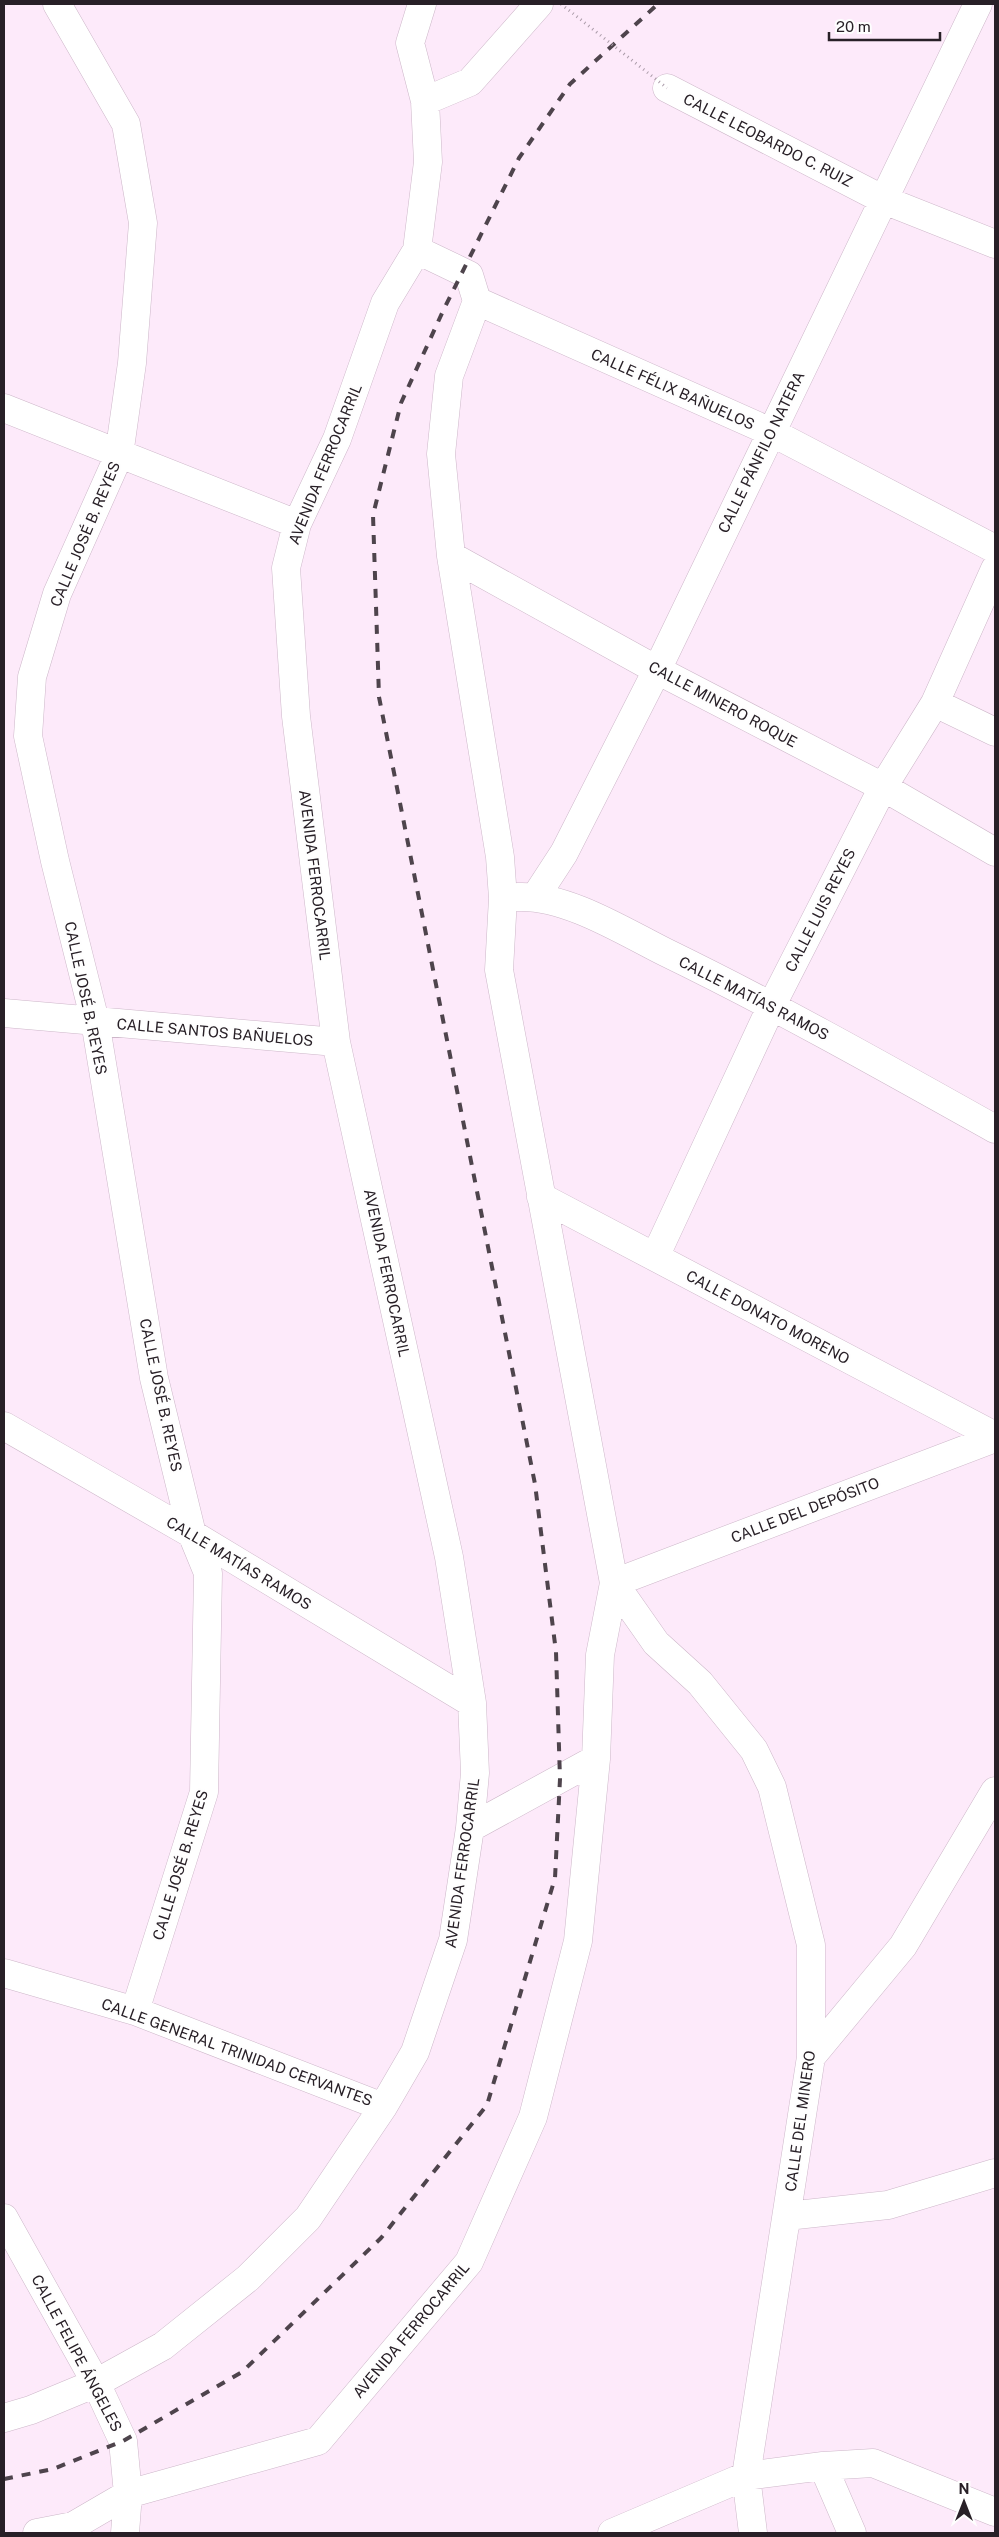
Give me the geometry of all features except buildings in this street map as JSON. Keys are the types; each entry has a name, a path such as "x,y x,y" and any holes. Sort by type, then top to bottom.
{"street":[{"name":"CALLE JOSÉ B. REYES","path":"57,4 126,124 143,223 132,363 119,455 57,594 32,677 28,736 54,861 94,1021 154,1378 192,1534 208,1574 204,1792 134,2011"},
{"name":"AVENIDA FERROCARRIL","path":"4,2418 30,2410 96,2383 162,2346 248,2278 308,2218 383,2107 415,2052 453,1940 470,1828 475,1773 472,1703 449,1557 336,1042 295,706 286,568 297,524 337,439 385,304 417,250 428,162 425,101 410,43 422,4"},
{"path":"425,101 470,82 539,4"},
{"name":"CALLE PÁNFILO NATERA","path":"536,896 564,852 658,670 978,4"},
{"name":"CALLE LEOBARDO C. RUIZ","path":"667,88 884,200 995,244"},
{"path":"417,250 469,274 477,301"},
{"name":"AVENIDA FERROCARRIL","path":"37,2533 73,2526 128,2494 318,2440 469,2262 534,2117 578,1941 596,1759 600,1656 614,1583 499,970 503,898 500,857 451,556 441,454 449,376 477,301"},
{"name":"CALLE FÉLIX BAÑUELOS","path":"477,301 771,432 995,549"},
{"path":"4,408 297,524"},
{"name":"CALLE MINERO ROQUE","path":"451,556 658,670 883,787 995,852"},
{"name":"CALLE LUIS REYES","path":"655,1257 772,1005 883,787 935,703 995,569"},
{"path":"935,703 995,732"},
{"name":"CALLE MATÍAS RAMOS","path":"503,898 536,896 589,914 772,1005 995,1129"},
{"name":"CALLE SANTOS BAÑUELOS","path":"4,1013 336,1042"},
{"name":"CALLE DONATO MORENO","path":"541,1197 995,1437"},
{"name":"CALLE MATÍAS RAMOS","path":"4,1426 192,1534 472,1703"},
{"name":"CALLE DEL DEPÓSITO","path":"614,1583 995,1437"},
{"name":"CALLE DEL MINERO","path":"614,1583 656,1643 700,1683 754,1750 772,1787 811,1945 811,2057 746,2476 753,2533"},
{"path":"470,1828 596,1759"},
{"path":"811,2057 903,1946 995,1791"},
{"name":"CALLE GENERAL TRINIDAD CERVANTES","path":"4,1973 134,2011 383,2107"},
{"path":"787,2216 888,2204 995,2173"},
{"name":"CALLE FELIPE ÁNGELES","path":"4,2218 96,2383 123,2441 128,2494 125,2533"},
{"path":"612,2533 746,2476 823,2466 873,2463 995,2512"},
{"path":"823,2466 852,2533"}],"path":[{"name":"CALLE LEOBARDO C. RUIZ","path":"561,4 667,88"}],"railway":[{"path":"4,2479 53,2469 123,2441 242,2372 381,2238 487,2105 555,1878 560,1779 556,1652 535,1484 379,697 373,515 401,403 443,311 519,158 570,84 658,4"}]}
